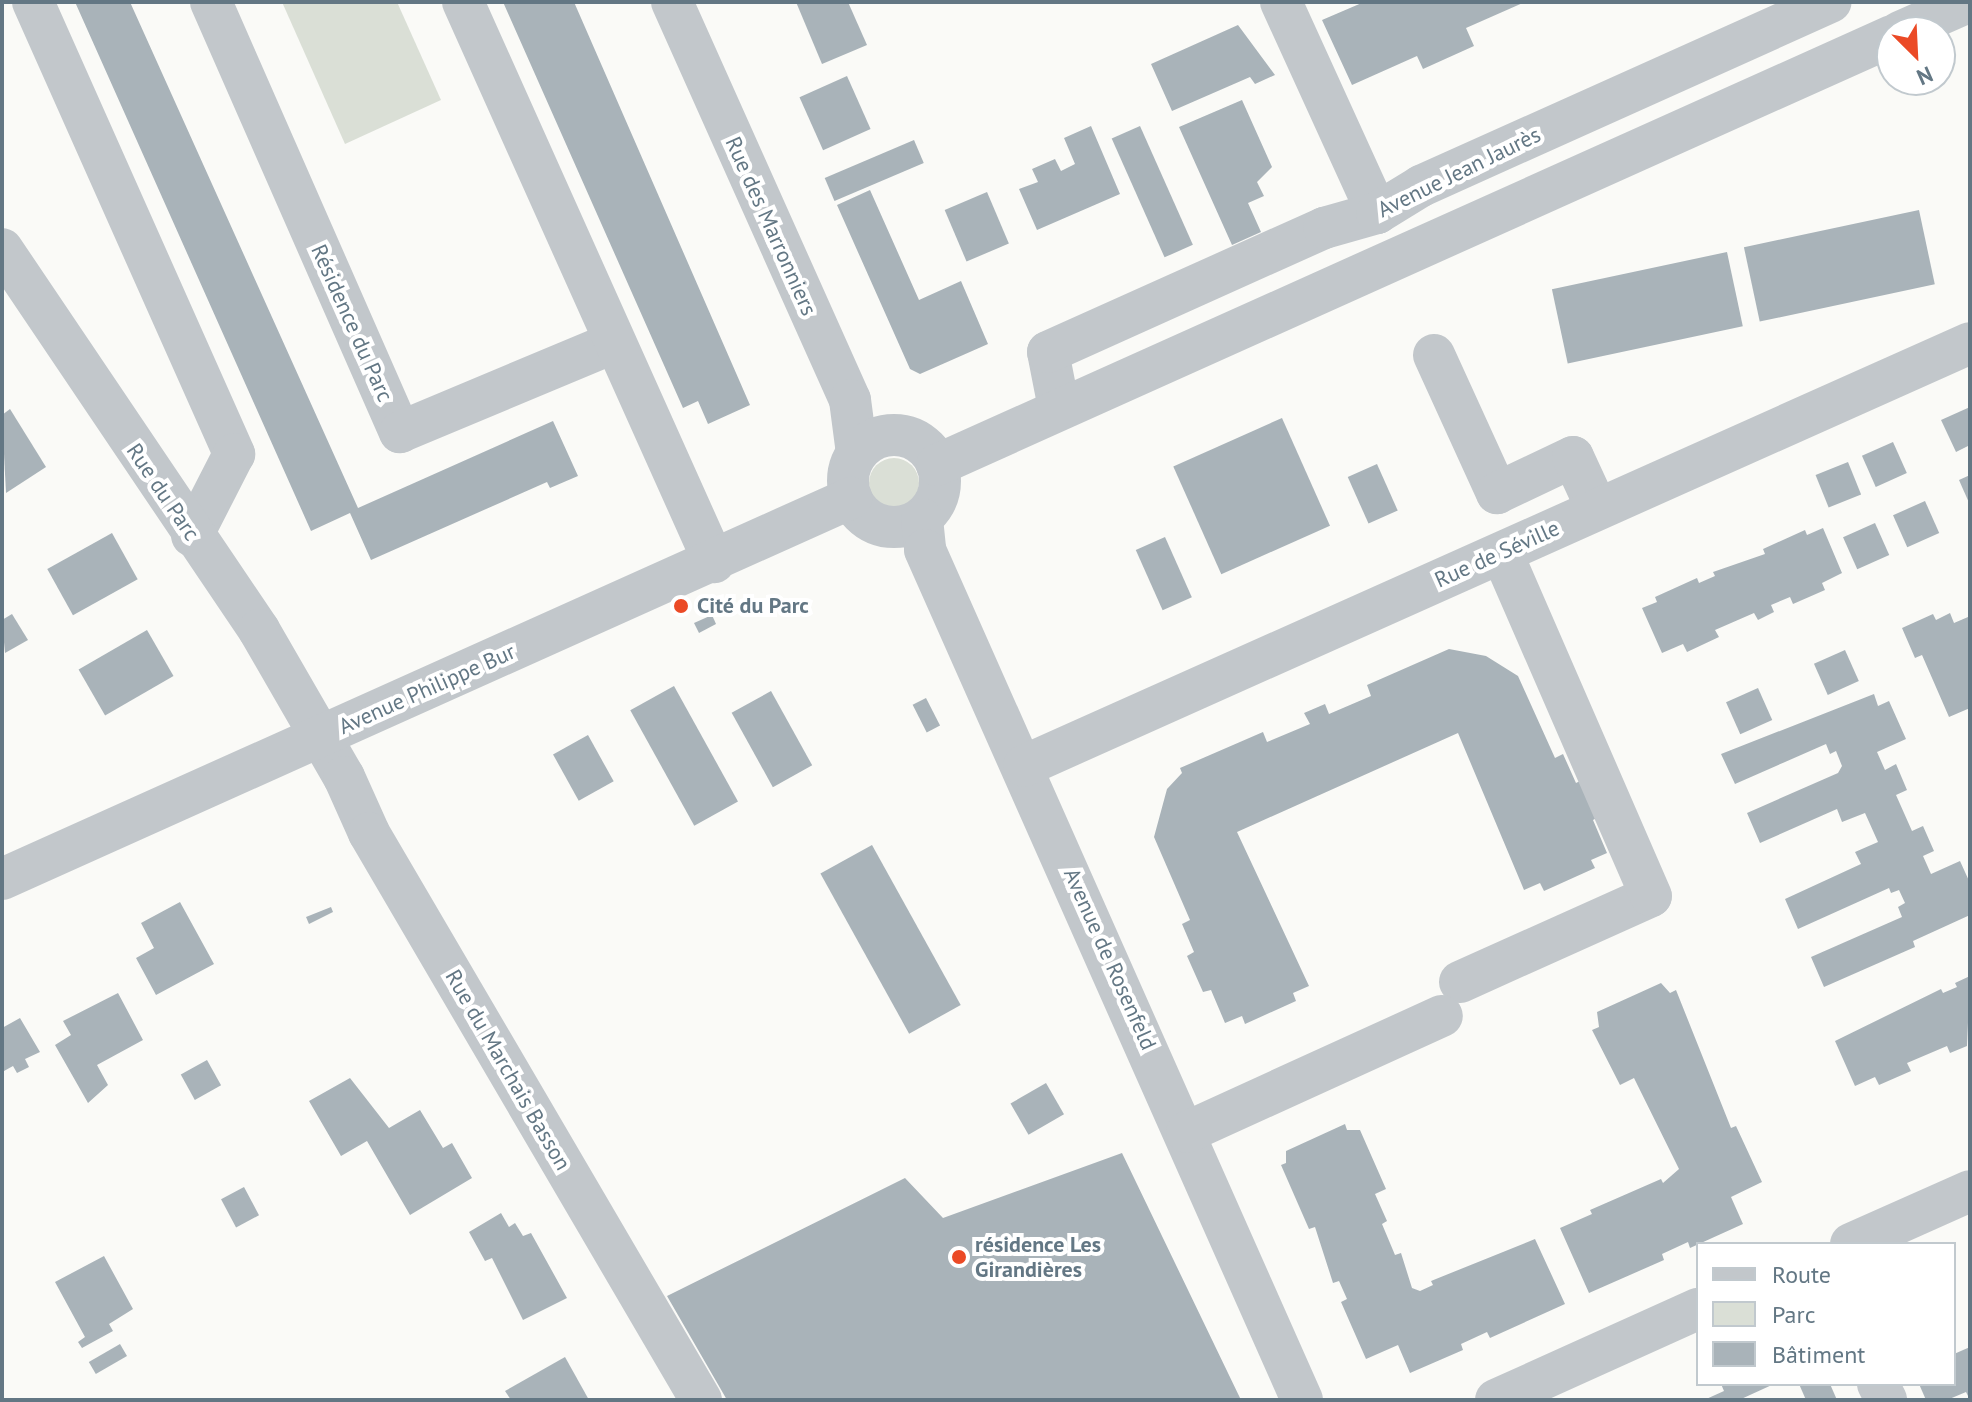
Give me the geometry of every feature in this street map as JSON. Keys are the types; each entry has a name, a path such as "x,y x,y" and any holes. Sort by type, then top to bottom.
{"street":[{"path":"33,2 234,454 192,536"},
{"name":"Résidence du Parc","path":"211,2 400,432 613,343"},
{"path":"463,2 613,343 714,562"},
{"name":"Rue des Marronniers","path":"672,2 850,400 857,453"},
{"path":"1281,2 1377,213"},
{"name":"Avenue Jean Jaurès","path":"1059,408 1048,352 1324,228 1377,213 1421,186 1831,2"},
{"path":"1936,16 1968,2"},
{"path":"937,465 1876,43"},
{"name":"Rue du Parc","path":"2,249 192,536 259,630 321,736"},
{"name":"Rue de Séville","path":"1024,766 1970,343"},
{"path":"1434,355 1497,493 1573,457 1597,509"},
{"path":"895,435 921,444 937,465 938,494 922,519 909,525 881,526 868,520 851,498 848,483 857,453 869,443 895,435"},
{"name":"Avenue Philippe Bur","path":"2,879 851,498"},
{"name":"Avenue de Rosenfeld","path":"922,519 925,550 1187,1132 1302,1400"},
{"path":"1187,1132 1651,896 1502,553"},
{"name":"Rue du Marchais Basson","path":"321,736 369,833 701,1400"},
{"path":"1855,1242 1970,1191"},
{"path":"1496,1400 1696,1310"}],"green space":[{"path":"282,2 397,2 441,100 345,144"},
{"path":"894,458 911,466 919,483 911,500 894,508 877,500 869,483 877,466"}],"building":[{"path":"75,2 130,2 358,508 553,421 578,476 550,488 547,482 371,560 350,513 311,531"},
{"path":"503,2 574,2 750,405 708,424 698,401 683,408"},
{"path":"796,2 848,2 867,45 822,64"},
{"path":"1364,2 1525,2 1466,28 1474,46 1423,69 1417,56 1352,85 1322,20"},
{"path":"1238,25 1275,75 1255,84 1250,77 1172,111 1151,64"},
{"path":"847,76 871,129 823,150 799,97"},
{"path":"1242,100 1272,167 1257,182 1264,196 1248,203 1261,232 1232,245 1179,127"},
{"path":"1091,126 1120,194 1037,230 1019,189 1038,182 1032,169 1055,159 1061,171 1075,164 1064,138"},
{"path":"1140,126 1193,245 1165,257 1112,139"},
{"path":"914,140 924,163 834,201 825,178"},
{"path":"870,190 919,300 961,281 988,344 920,374 910,369 837,205"},
{"path":"987,192 1009,244 967,262 945,210"},
{"path":"1919,210 1935,284 1760,322 1744,247"},
{"path":"1727,252 1743,326 1568,364 1552,289"},
{"path":"1970,407 1970,445 1956,452 1941,420"},
{"path":"10,409 46,467 6,493 2,415"},
{"path":"1282,418 1330,526 1221,574 1173,466"},
{"path":"1893,442 1907,473 1876,487 1862,456"},
{"path":"1848,462 1861,494 1829,508 1816,475"},
{"path":"1377,464 1398,511 1369,524 1348,477"},
{"path":"1970,475 1970,505 1959,480"},
{"path":"1925,501 1939,533 1907,547 1893,515"},
{"path":"1875,523 1889,555 1857,569 1843,537"},
{"path":"1823,528 1842,573 1822,583 1825,590 1793,604 1790,597 1771,605 1774,612 1758,620 1754,613 1715,630 1719,637 1687,652 1683,644 1662,653 1642,608 1657,602 1655,597 1697,578 1699,583 1715,576 1713,572 1765,554 1763,549 1805,530 1807,535"},
{"path":"112,533 138,579 73,615 47,569"},
{"path":"1165,537 1192,597 1163,610 1136,550"},
{"path":"1950,613 1954,623 1968,617 1970,622 1970,708 1949,717 1922,655 1915,658 1902,628 1933,614 1936,620"},
{"path":"12,614 28,640 5,653 2,620"},
{"path":"712,615 716,624 699,633 694,623"},
{"path":"147,630 174,676 105,715 79,670"},
{"path":"1449,649 1486,656 1518,676 1555,758 1563,754 1576,783 1584,779 1600,816 1593,820 1607,853 1591,860 1595,868 1544,891 1540,883 1524,890 1458,733 1237,832 1309,986 1293,993 1296,1001 1245,1024 1242,1016 1225,1023 1211,990 1203,992 1187,956 1194,952 1182,924 1190,920 1154,837 1167,789 1182,773 1180,768 1263,732 1267,742 1310,724 1304,713 1325,704 1329,714 1371,696 1367,685"},
{"path":"1845,650 1859,681 1828,695 1814,664"},
{"path":"674,686 738,801 694,826 630,710"},
{"path":"1758,688 1772,720 1740,734 1726,702"},
{"path":"771,691 812,765 773,787 732,713"},
{"path":"1874,694 1878,706 1889,701 1906,739 1877,752 1885,770 1896,764 1907,790 1896,795 1912,831 1923,826 1934,851 1923,856 1931,874 1960,861 1970,883 1970,915 1913,941 1915,947 1824,987 1811,957 1902,917 1898,907 1905,903 1899,890 1891,893 1889,888 1798,929 1785,899 1861,864 1855,852 1878,842 1865,813 1842,822 1837,809 1760,843 1747,813 1838,773 1842,766 1836,751 1830,754 1826,744 1735,784 1721,754"},
{"path":"926,698 940,726 927,732 913,705"},
{"path":"588,735 614,781 579,801 553,754"},
{"path":"872,845 961,1005 909,1034 820,874"},
{"path":"180,902 214,964 156,995 136,958 154,948 141,923"},
{"path":"331,907 333,912 309,924 306,917"},
{"path":"1970,976 1967,1046 1950,1053 1947,1046 1907,1063 1911,1071 1879,1085 1875,1077 1855,1086 1835,1041 1941,989 1943,993 1957,987 1955,983"},
{"path":"1661,983 1670,993 1676,990 1731,1128 1736,1126 1762,1182 1731,1197 1743,1224 1703,1242 1696,1242 1690,1248 1688,1242 1662,1254 1664,1260 1589,1293 1560,1228 1592,1214 1590,1210 1661,1179 1663,1183 1679,1169 1634,1078 1620,1085 1592,1030 1599,1027 1597,1012"},
{"path":"118,993 143,1040 97,1065 108,1085 88,1103 55,1045 71,1035 63,1021"},
{"path":"20,1018 40,1052 25,1059 29,1067 17,1073 13,1066 4,1071 2,1028"},
{"path":"207,1060 221,1085 195,1100 181,1075"},
{"path":"350,1078 389,1128 420,1110 443,1148 452,1143 472,1178 410,1215 367,1141 341,1156 309,1101"},
{"path":"1046,1083 1064,1114 1028,1135 1010,1104"},
{"path":"1345,1124 1347,1130 1360,1130 1386,1189 1375,1194 1387,1221 1382,1224 1395,1255 1401,1253 1412,1288 1420,1291 1433,1285 1431,1281 1535,1239 1565,1304 1490,1338 1487,1332 1461,1344 1463,1350 1410,1373 1398,1345 1366,1359 1341,1302 1347,1299 1339,1281 1333,1283 1315,1227 1309,1229 1281,1165 1286,1163 1286,1151"},
{"name":"résidence Les Girandières","path":"1122,1153 1241,1400 727,1400 667,1296 905,1178 943,1218"},
{"path":"244,1187 259,1215 236,1227 221,1199"},
{"path":"501,1213 509,1227 515,1223 523,1236 531,1233 567,1298 523,1320 492,1258 485,1261 469,1232"},
{"path":"104,1256 133,1309 109,1324 113,1331 82,1348 78,1342 85,1337 55,1282"},
{"path":"120,1344 127,1356 96,1374 89,1362"},
{"path":"1970,1347 1970,1400 1966,1392 1947,1400 1926,1400 1920,1386 1956,1386 1956,1353"},
{"path":"565,1357 589,1400 511,1400 505,1391"},
{"path":"1722,1386 1770,1386 1739,1400 1704,1400 1724,1391"},
{"path":"1800,1386 1831,1386 1837,1400 1806,1400"}],"place":[{"name":"Cité du Parc","path":"681,606"},
{"name":"résidence Les Girandières","path":"959,1257"}]}
